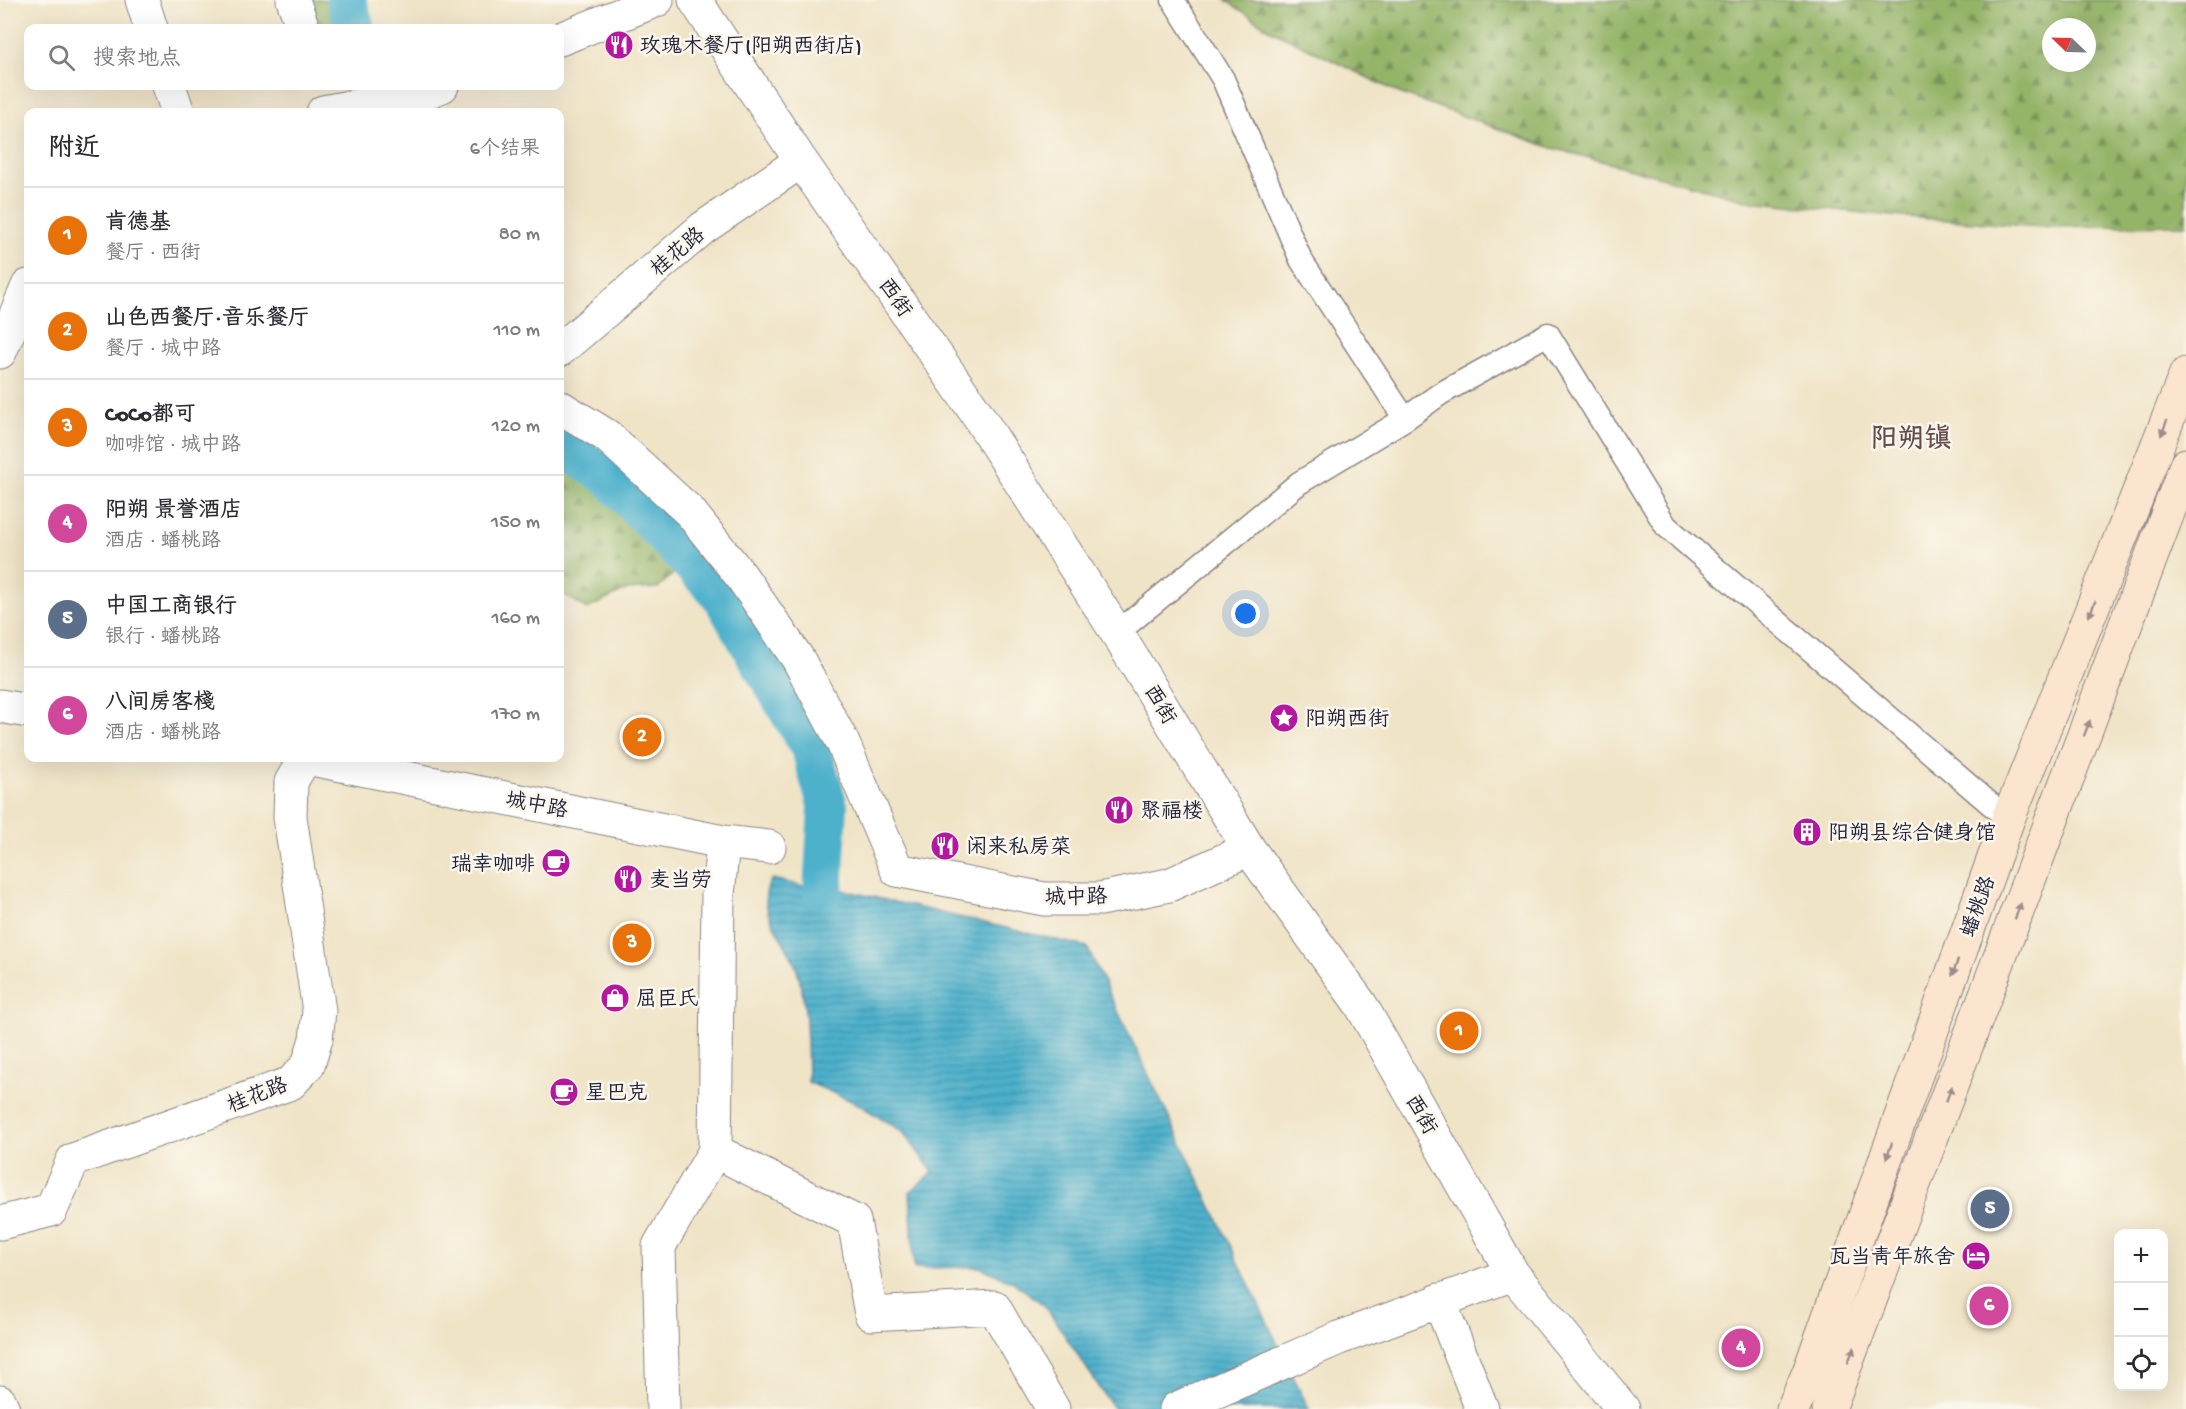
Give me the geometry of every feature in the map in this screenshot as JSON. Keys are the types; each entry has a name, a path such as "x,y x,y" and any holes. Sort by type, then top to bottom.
{"main road":[{"name":"蟠桃路","path":"1793,1409 1813,1361 2008,819 2186,374"},
{"name":"蟠桃路","path":"1829,1409 2186,465"}],"street":[{"path":"142,0 150,24"},
{"path":"293,0 302,24"},
{"path":"564,37 657,0"},
{"name":"西街","path":"694,0 801,161 975,411 1117,633 1249,849 1360,1005 1513,1274 1623,1409"},
{"path":"170,90 177,108"},
{"path":"327,105 426,90"},
{"name":"桂花路","path":"564,347 703,228 801,161"},
{"path":"0,352 24,295"},
{"name":"城中路","path":"564,409 608,436 690,512 741,576 798,659 842,741 897,870 1044,899 1101,899 1169,885 1249,849"},
{"path":"0,706 24,710"},
{"name":"桂花路","path":"0,1223 51,1210 73,1160 291,1083 308,1065 316,1039 319,1011 290,817 291,782 304,762"},
{"name":"城中路","path":"326,762 723,842 769,848"},
{"path":"663,1409 659,1246 715,1151 718,895 723,842"},
{"path":"715,1151 854,1221 872,1314 994,1307 1053,1409"},
{"path":"1176,1409 1339,1338 1513,1274"},
{"path":"1439,1300 1482,1409"},
{"path":"0,1401 3,1409"}],"lane":[{"path":"1173,0 1223,79 1302,260 1405,420"},
{"path":"1117,633 1299,483 1405,420 1440,394 1548,334 1666,526 2008,819"}],"green space":[{"path":"306,0 342,0 358,24 313,24"},
{"path":"1226,0 2186,0 2186,225 2042,227 1892,216 1750,201 1549,147 1399,93 1269,29"},
{"path":"564,433 638,489 686,536 672,575 658,588 626,590 587,609 564,595"}],"water":[{"path":"772,879 823,891 839,889 1087,947 1309,1409 1114,1409 1045,1306 1013,1282 980,1267 914,1268 910,1192 933,1172 902,1131 856,1103 808,1082 803,995 792,957 768,913 767,890"}],"waterway":[{"path":"346,0 354,24"},
{"path":"564,448 608,476 721,595 811,749 828,807 823,891"}],"place":[{"name":"玫瑰木餐厅(阳朔西街店)","path":"619,45"},
{"name":"阳朔西街","path":"1284,718"},
{"name":"山色西餐厅·音乐餐厅","path":"642,737"},
{"name":"聚福楼","path":"1119,810"},
{"name":"阳朔县综合健身馆","path":"1807,832"},
{"name":"闲来私房菜","path":"945,846"},
{"name":"瑞幸咖啡","path":"556,863"},
{"name":"麦当劳","path":"628,879"},
{"name":"CoCo都可","path":"632,943"},
{"name":"屈臣氏","path":"615,998"},
{"name":"肯德基","path":"1459,1031"},
{"name":"星巴克","path":"564,1092"},
{"name":"中国工商银行","path":"1990,1209"},
{"name":"瓦当青年旅舍","path":"1976,1256"},
{"name":"八间房客棧","path":"1989,1306"},
{"name":"阳朔 景誉酒店","path":"1741,1348"}],"district":[{"name":"阳朔镇","path":"1911,437"}]}
